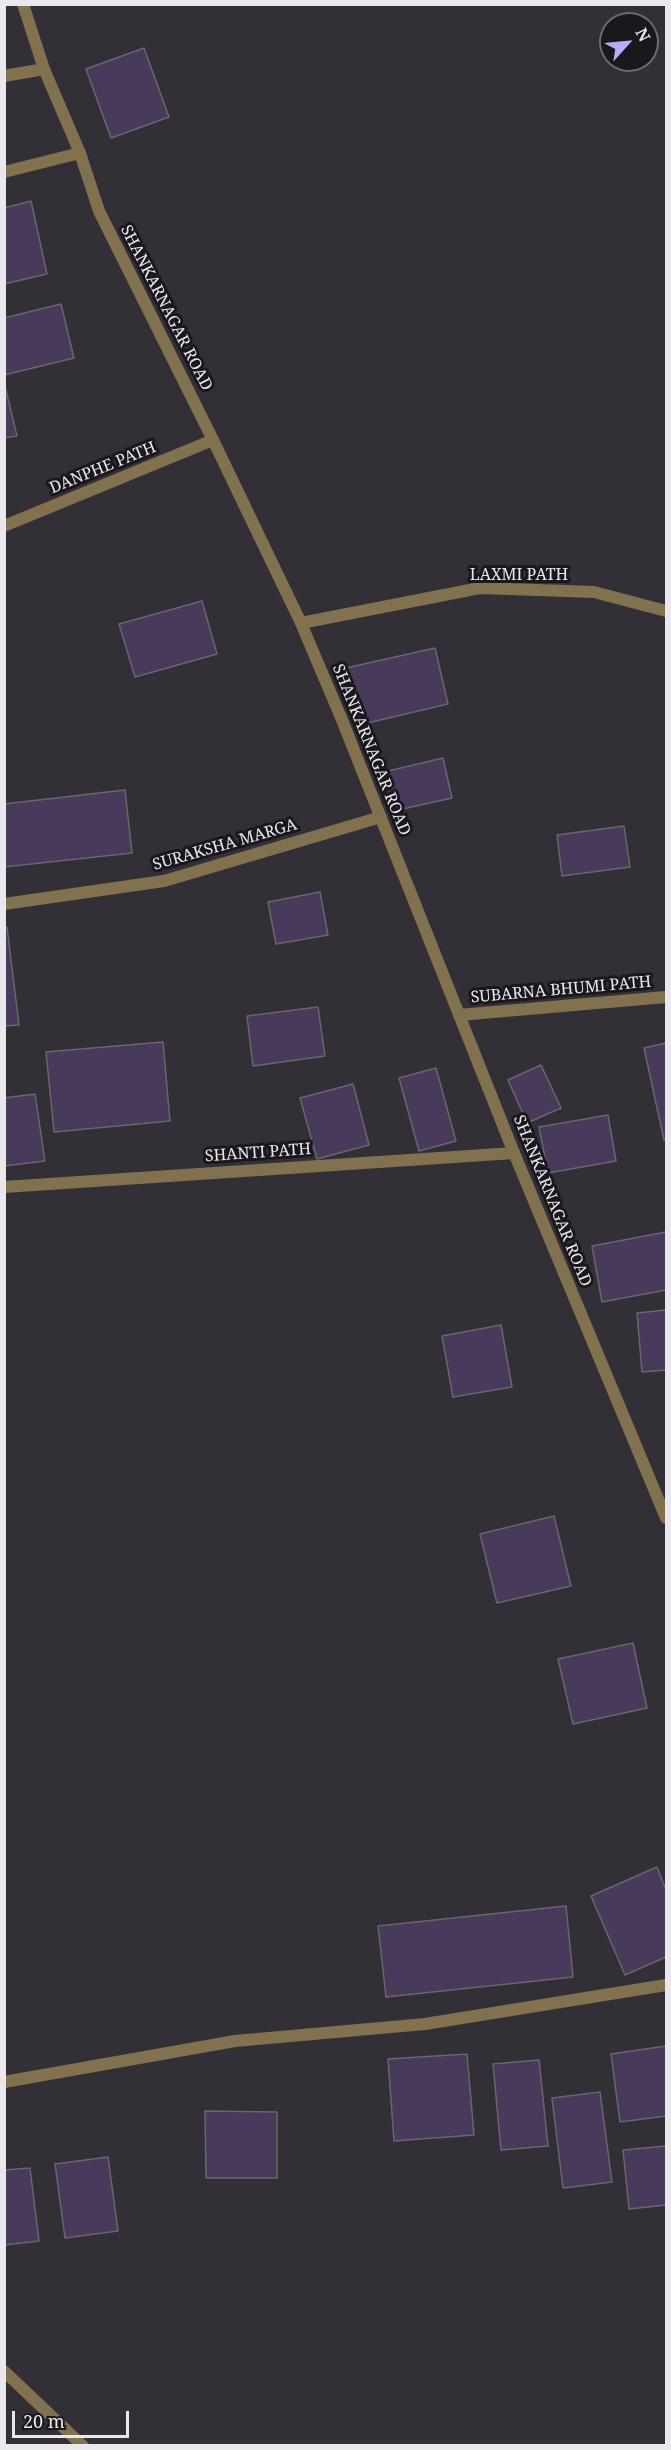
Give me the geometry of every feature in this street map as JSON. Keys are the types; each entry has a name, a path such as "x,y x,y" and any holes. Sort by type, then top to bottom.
{"street":[{"name":"SHANKARNAGAR ROAD","path":"23,4 44,69 80,153 99,211 301,623 381,817 514,1153 666,1518"},
{"path":"4,76 44,69"},
{"path":"4,172 80,153"},
{"name":"DANPHE PATH","path":"4,526 213,440"},
{"name":"LAXMI PATH","path":"301,623 480,588 594,592 666,611"},
{"name":"SURAKSHA MARGA","path":"4,904 164,881 381,817"},
{"name":"SUBARNA BHUMI PATH","path":"459,1016 666,997"},
{"name":"SHANTI PATH","path":"4,1187 514,1153"},
{"path":"4,2082 235,2041 425,2024 666,1985"},
{"path":"4,2371 83,2445"}],"building":[{"path":"144,48 169,117 111,138 86,69"},
{"path":"31,201 47,274 4,284 4,208"},
{"path":"61,304 74,358 4,375 4,318"},
{"path":"4,382 17,436 4,438"},
{"path":"202,601 217,654 135,677 119,624"},
{"path":"435,648 448,704 359,725 346,668"},
{"path":"443,758 452,798 398,810 388,771"},
{"path":"125,790 132,853 4,867 4,804"},
{"path":"624,826 630,867 562,876 557,835"},
{"path":"320,892 328,935 276,944 268,902"},
{"path":"4,927 7,927 19,1025 4,1026"},
{"path":"318,1007 325,1056 253,1066 247,1016"},
{"path":"163,1042 170,1121 54,1132 46,1052"},
{"path":"666,1043 666,1140 664,1140 644,1048"},
{"path":"541,1065 561,1108 527,1123 508,1080"},
{"path":"436,1068 456,1141 419,1151 399,1078"},
{"path":"353,1084 369,1145 317,1159 300,1098"},
{"path":"35,1094 45,1161 4,1166 4,1098"},
{"path":"608,1115 616,1161 548,1173 539,1127"},
{"path":"666,1232 666,1290 602,1302 592,1246"},
{"path":"666,1310 666,1370 642,1372 637,1313"},
{"path":"501,1325 512,1387 453,1397 442,1336"},
{"path":"554,1516 571,1586 497,1603 480,1534"},
{"path":"633,1643 647,1708 573,1724 558,1659"},
{"path":"657,1867 666,1890 666,1957 625,1975 591,1896"},
{"path":"566,1906 573,1977 386,1997 378,1926"},
{"path":"666,2046 666,2116 620,2122 611,2054"},
{"path":"467,2054 474,2135 394,2141 388,2059"},
{"path":"539,2060 548,2146 501,2150 493,2064"},
{"path":"600,2092 612,2182 563,2188 552,2098"},
{"path":"205,2111 277,2112 277,2178 206,2178"},
{"path":"666,2146 666,2205 629,2209 623,2150"},
{"path":"108,2157 118,2231 65,2238 55,2164"},
{"path":"30,2168 39,2241 4,2245 4,2170"}]}
